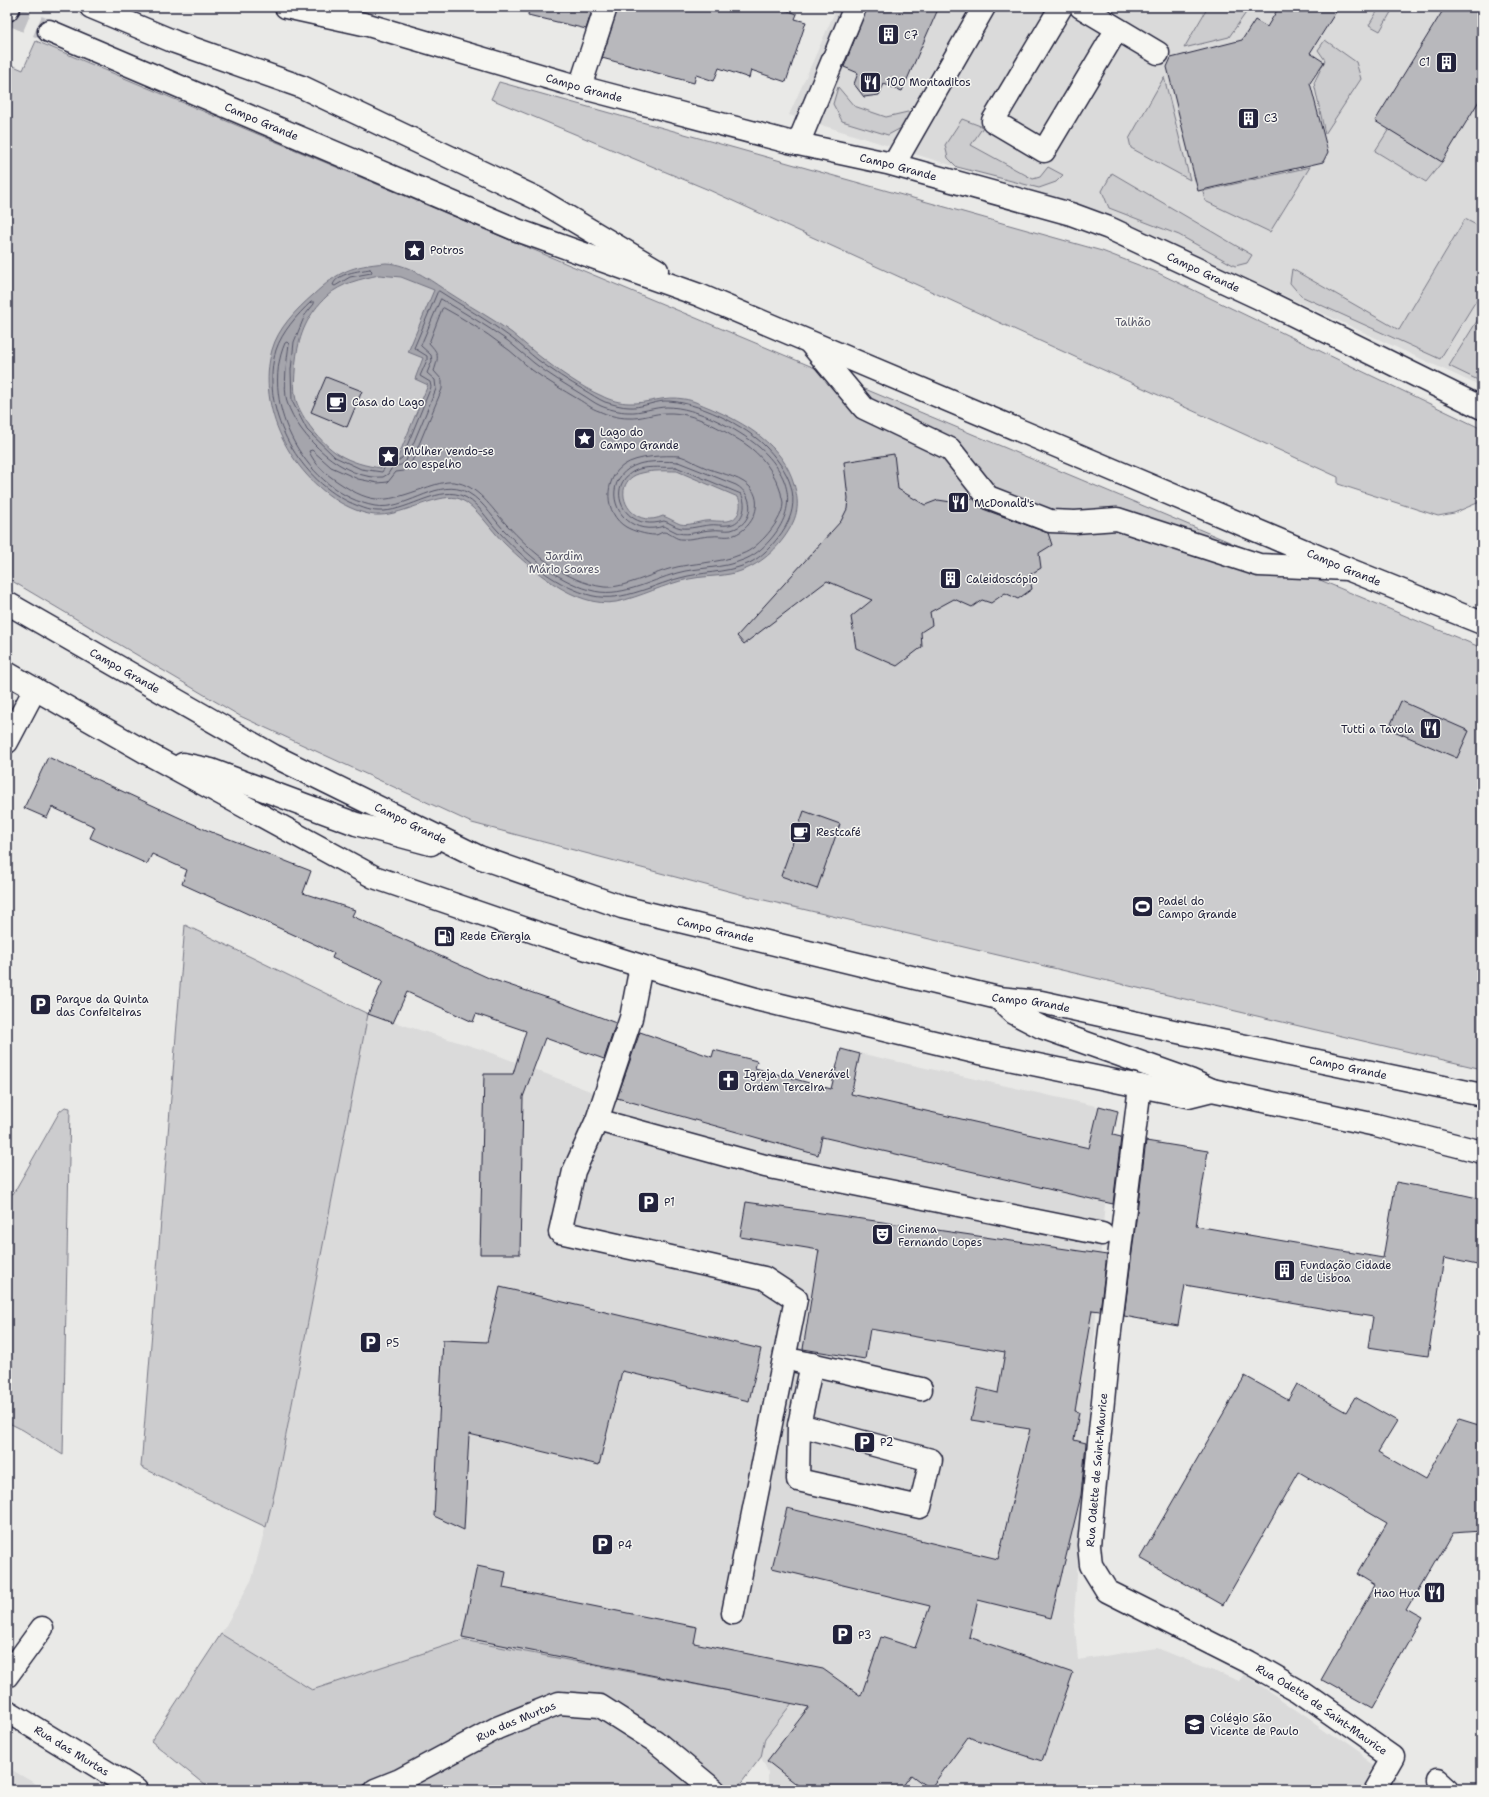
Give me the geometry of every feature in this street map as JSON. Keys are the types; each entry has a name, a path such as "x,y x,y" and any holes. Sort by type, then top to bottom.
{"main road":[{"name":"Campo Grande","path":"91,7 175,42 302,86 536,198 699,295"},
{"name":"Campo Grande","path":"286,7 368,25 580,87 798,144 894,164 1071,214 1110,228 1285,310 1482,408"},
{"path":"580,87 606,7"},
{"path":"798,144 855,7"},
{"path":"894,164 984,7"},
{"path":"1061,7 993,121 1044,151 1117,29"},
{"path":"1080,7 1158,53"},
{"name":"Campo Grande","path":"49,31 517,230 699,295 1350,570 1482,623"},
{"path":"810,343 864,408 950,449 988,497 1050,521 1075,522 1117,519 1259,565 1350,570"},
{"name":"Campo Grande","path":"7,603 274,756 479,857 622,907 998,998 1041,1002 1482,1095"},
{"path":"7,673 154,757 374,877 546,936 641,966 756,999 975,1052 1188,1096 1212,1090"},
{"path":"7,742 35,689"},
{"path":"154,757 211,770 356,824 479,857"},
{"path":"641,966 631,1018 597,1120 574,1171 560,1232 764,1278 796,1299 733,1613"},
{"path":"998,998 1014,1013 1041,1027 1190,1080 1212,1090 1376,1125 1482,1152"},
{"name":"Rua Odette de Saint-Maurice","path":"1140,1086 1108,1347 1089,1546 1091,1565 1107,1591 1248,1662 1299,1691 1393,1757 1374,1790"},
{"path":"597,1120 765,1166 1102,1234"},
{"path":"784,1358 921,1389"},
{"path":"799,1425 931,1460 920,1507 798,1480 799,1425 812,1364"},
{"path":"7,1676 42,1628"},
{"name":"Rua das Murtas","path":"375,1790 400,1780 497,1728 559,1703 600,1706 655,1741 714,1790"},
{"name":"Rua das Murtas","path":"7,1711 136,1790"}],"shaded area":[{"path":"837,7 1482,7 1482,387 1105,213 789,115"},
{"path":"368,1014 487,1051 595,1093 756,1138 774,1073 830,1089 841,1049 1118,1111 1110,1153 1102,1234 1074,1616 1078,1660 1157,1648 1239,1681 1244,1674 1412,1790 768,1790 768,1772 761,1757 765,1738 792,1704 463,1640 312,1690 221,1634 252,1579 276,1486"},
{"path":"7,1767 46,1790 7,1790"}],"green space":[{"path":"1208,7 1250,7 1229,37 1184,48"},
{"path":"1380,7 1394,7 1380,31 1369,25"},
{"path":"1325,40 1356,62 1361,79 1325,134 1314,83 1325,60 1318,50"},
{"name":"Jardim Mário Soares","path":"36,41 1482,648 1482,1069 747,896 472,823 240,716 7,578 7,66 9,64 23,70"},
{"path":"1164,77 1190,180 1131,148 1129,139"},
{"name":"Talhão","path":"499,82 1102,251 1154,271 1482,429 1482,501 1454,513 1438,516 1338,484 1338,477 709,190 491,99"},
{"path":"838,87 854,106 886,117 912,111 903,127 888,135 842,121 833,104"},
{"path":"962,119 983,127 971,145 1033,179 1040,177 1048,167 1063,175 1056,182 1039,188 957,167 948,158 945,145"},
{"path":"1389,129 1442,162 1426,182 1375,151"},
{"path":"1310,167 1270,232 1205,201 1203,191"},
{"path":"1112,173 1252,255 1247,263 1235,266 1179,235 1109,208 1102,191"},
{"path":"1465,219 1482,228 1482,291 1440,359 1301,296 1290,283 1292,269 1399,330"},
{"path":"1482,313 1482,382 1449,366"},
{"path":"185,925 368,1014 276,1486 266,1527 141,1467"},
{"path":"65,1107 70,1108 63,1455 23,1430 7,1422 7,1191 13,1194 60,1111"},
{"path":"221,1634 312,1690 463,1640 792,1703 765,1738 761,1757 736,1790 211,1790 151,1741"}],"water":[{"name":"Lago do Campo Grande","path":"374,264 395,264 419,273 504,328 569,378 605,397 615,401 629,403 670,398 687,400 723,414 749,428 772,447 781,458 789,470 794,484 797,496 796,513 795,518 784,538 764,558 756,564 739,572 689,579 625,600 616,602 601,602 585,599 570,593 540,574 504,543 472,507 460,499 452,497 443,498 389,514 380,515 355,510 341,503 323,490 307,475 293,457 282,437 274,416 269,394 268,372 275,342 288,320 300,307 330,280 338,275 354,268","holes":["379,275 401,277 434,290 408,352 423,358 415,379 428,385 398,457 388,453 381,468 364,465 348,459 338,454 325,444 302,415 296,400 294,385 299,342 310,317 320,303 338,288 352,282","651,471 677,471 738,497 740,508 737,515 731,520 727,521 702,521 690,524 680,524 663,516 650,519 640,517 631,511 626,503 624,494 625,485 631,478"]}],"building":[{"path":"529,7 593,7 586,29 528,15"},
{"path":"618,7 778,7 797,14 795,19 806,22 786,82 751,70 749,78 719,68 714,81 696,75 694,83 602,58"},
{"name":"C7","path":"867,7 939,7 902,91 884,84 879,95 864,97 854,84 858,73 844,67"},
{"name":"C3","path":"1279,7 1339,7 1310,53 1324,62 1310,83 1328,152 1323,162 1198,191 1167,67 1171,58 1242,40 1255,20 1267,27"},
{"name":"C1","path":"1445,7 1482,7 1482,96 1442,162 1375,121"},
{"name":"Casa do Lago","path":"326,377 362,391 347,427 311,412"},
{"name":"Caleidoscópio","path":"894,454 898,489 925,505 938,500 951,502 957,496 974,499 983,509 1048,533 1052,545 1039,553 1041,568 1029,575 1032,589 1018,599 1005,593 991,603 982,600 972,607 954,599 930,612 932,625 921,632 922,647 897,666 856,648 851,617 872,600 827,581 744,644 737,636 841,521 847,509 848,498 844,462"},
{"name":"Tutti a Tavola","path":"1401,701 1469,731 1457,758 1394,731 1396,727 1391,724"},
{"path":"48,757 204,829 311,871 303,893 355,910 352,916 491,979 616,1023 604,1059 545,1038 523,1097 520,1254 480,1254 484,1074 513,1074 526,1031 476,1014 473,1022 407,992 393,1023 368,1014 383,981 332,958 334,953 182,884 187,870 152,854 147,864 90,838 95,827 52,807 47,818 24,808"},
{"path":"804,811 840,824 817,889 781,876"},
{"path":"640,1032 712,1057 714,1050 757,1061 755,1068 831,1089 841,1049 860,1054 851,1094 1089,1148 1099,1106 1118,1111 1113,1135 1121,1137 1113,1204 822,1137 818,1155 617,1098"},
{"path":"1146,1141 1208,1151 1196,1226 1383,1258 1396,1182 1482,1199 1482,1266 1444,1258 1428,1356 1368,1347 1373,1317 1185,1285 1178,1326 1124,1316"},
{"path":"746,1202 1107,1255 1100,1311 1092,1310 1075,1411 1079,1412 1074,1440 1086,1443 1081,1495 1051,1618 978,1600 969,1637 1073,1673 1042,1761 968,1737 930,1789 911,1775 900,1790 804,1790 767,1761 809,1707 462,1637 477,1566 506,1572 503,1588 697,1627 694,1643 823,1669 861,1696 881,1637 915,1648 930,1606 772,1568 787,1508 998,1559 1030,1429 971,1420 978,1388 998,1393 1005,1352 870,1329 865,1359 803,1349 819,1250 740,1237"},
{"path":"500,1287 761,1349 749,1401 622,1371 599,1465 469,1434 464,1530 434,1516 443,1340 487,1342"},
{"path":"1245,1376 1288,1400 1297,1384 1346,1412 1355,1397 1397,1421 1378,1452 1425,1479 1459,1419 1482,1426 1482,1531 1453,1533 1408,1610 1422,1618 1371,1708 1321,1680 1375,1585 1357,1574 1387,1523 1299,1472 1223,1605 1140,1558"}],"tunnel":[{"path":"7,13 49,31"}],"place":[{"name":"C7","path":"888,35"},
{"name":"C1","path":"1446,62"},
{"name":"100 Montaditos","path":"870,82"},
{"name":"C3","path":"1249,118"},
{"name":"Potros","path":"414,250"},
{"name":"Casa do Lago","path":"336,402"},
{"name":"Lago do Campo Grande","path":"584,438"},
{"name":"Mulher vendo-se ao espelho","path":"388,457"},
{"name":"McDonald's","path":"958,503"},
{"name":"Caleidoscópio","path":"950,579"},
{"name":"Tutti a Tavola","path":"1430,729"},
{"name":"Restcafé","path":"801,832"},
{"name":"Padel do Campo Grande","path":"1143,907"},
{"name":"Rede Energia","path":"444,936"},
{"name":"Parque da Quinta das Confeiteiras","path":"41,1005"},
{"name":"Igreja da Venerável Ordem Terceira","path":"729,1080"},
{"name":"P1","path":"648,1202"},
{"name":"Cinema Fernando Lopes","path":"883,1235"},
{"name":"Fundação Cidade de Lisboa","path":"1284,1271"},
{"name":"P5","path":"371,1343"},
{"name":"P2","path":"864,1442"},
{"name":"P4","path":"603,1545"},
{"name":"Hao Hua","path":"1435,1593"},
{"name":"P3","path":"842,1635"},
{"name":"Colégio São Vicente de Paulo","path":"1195,1724"}]}
